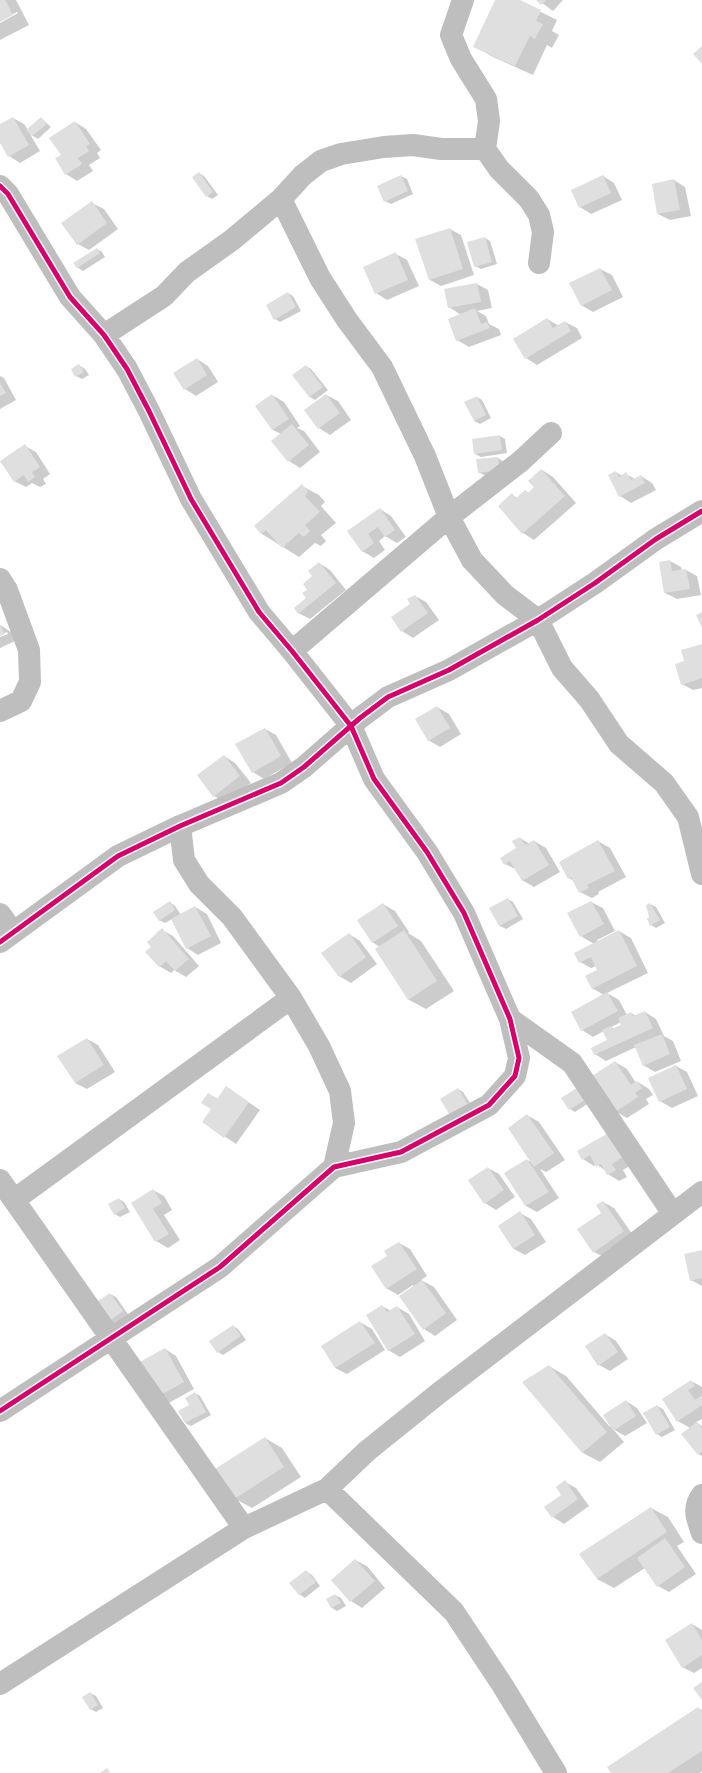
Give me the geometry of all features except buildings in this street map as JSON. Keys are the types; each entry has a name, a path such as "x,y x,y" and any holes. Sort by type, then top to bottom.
{"street":[{"path":"463,0 451,35 461,59 486,99 489,121 485,149 499,169 529,199 539,215 543,232 539,263"},
{"path":"104,335 164,296 187,272 232,240 281,199 303,175 321,161 341,154 384,147 413,145 441,149 485,149"},
{"path":"0,186 8,194 70,297 104,335 127,369 191,499 259,612 292,651 350,726 374,779 427,852 464,913 510,1019 519,1058 515,1076 489,1105 401,1152 334,1167 220,1267 0,1412"},
{"path":"281,199 320,278 347,320 382,367 425,456 449,517 472,560 505,594 538,620 562,668 589,699 619,744 664,783 688,817 702,874"},
{"path":"292,651 449,517 521,461 551,433"},
{"path":"0,914 6,937 118,856 180,826 281,783 304,767 350,726 388,697 449,670 538,620 595,583 656,539 702,511"},
{"path":"0,579 7,590 29,650 30,682 21,701 0,711"},
{"path":"180,826 184,860 199,884 232,916 291,998 319,1046 340,1091 344,1123 334,1167"},
{"path":"14,1200 291,998"},
{"path":"510,1019 572,1063 673,1214"},
{"path":"0,1180 244,1528"},
{"path":"0,1684 244,1528 327,1489 368,1451 439,1392 702,1192"},
{"path":"327,1489 454,1612 503,1686 556,1773"},
{"path":"702,1495 697,1501 696,1515 702,1533"}],"cycle path":[{"path":"0,186 8,194 70,297 104,335 127,369 191,499 259,612 351,726 374,779 427,852 464,913 510,1019 519,1058 515,1076 489,1105 401,1152 334,1167 220,1267 0,1411"},
{"path":"0,942 118,856 180,826 281,783 304,767 360,718 388,697 449,670 538,620 595,583 656,539 702,511"}]}
